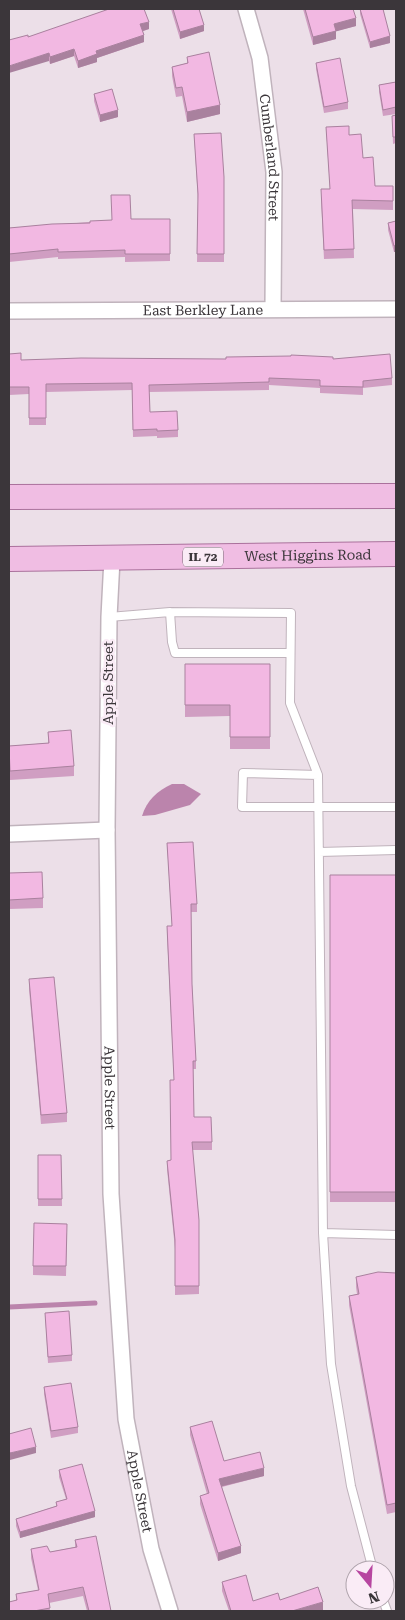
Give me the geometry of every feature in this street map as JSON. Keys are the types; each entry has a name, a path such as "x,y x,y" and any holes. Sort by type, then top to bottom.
{"main road":[{"path":"9,498 396,496"},
{"name":"West Higgins Road","path":"9,559 396,554"}],"street":[{"name":"Cumberland Street","path":"246,9 260,58 274,172 274,309"},
{"name":"East Berkley Lane","path":"9,311 396,309"},
{"name":"Apple Street","path":"112,559 109,617 107,830 111,1194 126,1419 151,1549 170,1611"},
{"path":"9,834 107,830"}],"lane":[{"path":"170,612 172,642 175,653 290,653"},
{"path":"109,617 170,612 291,613 290,703 318,774 323,1233 331,1364 351,1486 370,1560"},
{"path":"318,774 243,773 242,807 396,807"},
{"path":"319,852 396,850"},
{"path":"323,1233 396,1235"}],"shaded area":[{"path":"172,784 184,784 201,794 190,805 155,815 142,816 153,797"}],"building":[{"path":"109,9 144,9 149,22 140,24 144,35 96,51 97,54 78,61 74,49 50,57 49,53 9,66 9,40 28,35 28,37"},
{"path":"173,9 199,9 204,25 180,32"},
{"path":"305,9 353,9 356,18 334,24 336,31 313,37"},
{"path":"360,9 383,9 390,36 370,42"},
{"path":"209,52 220,105 187,112 182,87 176,88 172,67 188,63 187,57"},
{"path":"340,58 348,102 324,107 316,63"},
{"path":"396,82 396,107 383,110 379,85"},
{"path":"112,89 118,110 100,115 94,94"},
{"path":"396,115 396,137 393,137 392,116"},
{"path":"349,126 349,135 361,134 363,158 373,157 375,186 393,186 393,201 352,200 354,249 324,250 321,189 330,189 326,127"},
{"path":"221,133 224,177 224,254 197,254 198,194 194,134"},
{"path":"111,195 130,195 131,219 170,219 170,254 125,254 125,250 58,252 58,249 9,254 9,228 112,220"},
{"path":"396,221 396,245 394,246 388,223"},
{"path":"21,353 21,360 81,358 226,359 226,357 291,355 333,357 333,359 390,354 392,378 363,381 363,387 320,386 320,380 269,378 269,382 149,385 150,412 177,411 178,430 133,430 132,383 46,384 46,418 29,418 29,387 9,387 9,354"},
{"path":"185,664 270,664 270,737 230,737 230,705 185,705"},
{"path":"71,730 74,766 10,771 9,746 49,743 48,732"},
{"path":"193,842 197,904 191,904 192,984 196,1061 193,1061 194,1117 211,1117 212,1142 192,1142 199,1220 199,1286 175,1286 175,1240 167,1161 171,1160 170,1080 174,1080 167,926 172,926 167,843"},
{"path":"42,872 43,898 9,900 9,873"},
{"path":"330,875 396,875 396,1192 330,1192"},
{"path":"54,977 67,1113 41,1115 29,979"},
{"path":"38,1155 61,1155 62,1199 38,1199"},
{"path":"34,1223 67,1224 66,1266 33,1266"},
{"path":"378,1272 396,1273 396,1503 387,1505 349,1296 359,1294 356,1277"},
{"path":"69,1311 72,1355 48,1357 45,1313"},
{"path":"71,1383 78,1427 51,1431 44,1387"},
{"path":"212,1421 224,1461 260,1452 264,1468 219,1479 241,1546 218,1553 200,1496 209,1493 190,1427"},
{"path":"31,1428 36,1447 10,1453 9,1434"},
{"path":"82,1464 95,1511 20,1532 16,1519 57,1506 56,1502 67,1499 59,1470"},
{"path":"96,1536 111,1611 89,1611 83,1587 48,1594 50,1608 34,1611 9,1611 9,1602 17,1600 16,1594 39,1590 31,1549 47,1546 50,1552 77,1547 75,1540"},
{"path":"246,1575 253,1601 278,1593 280,1600 318,1587 323,1602 292,1611 231,1611 222,1582"}],"waterway":[{"path":"9,1307 95,1303"}]}
